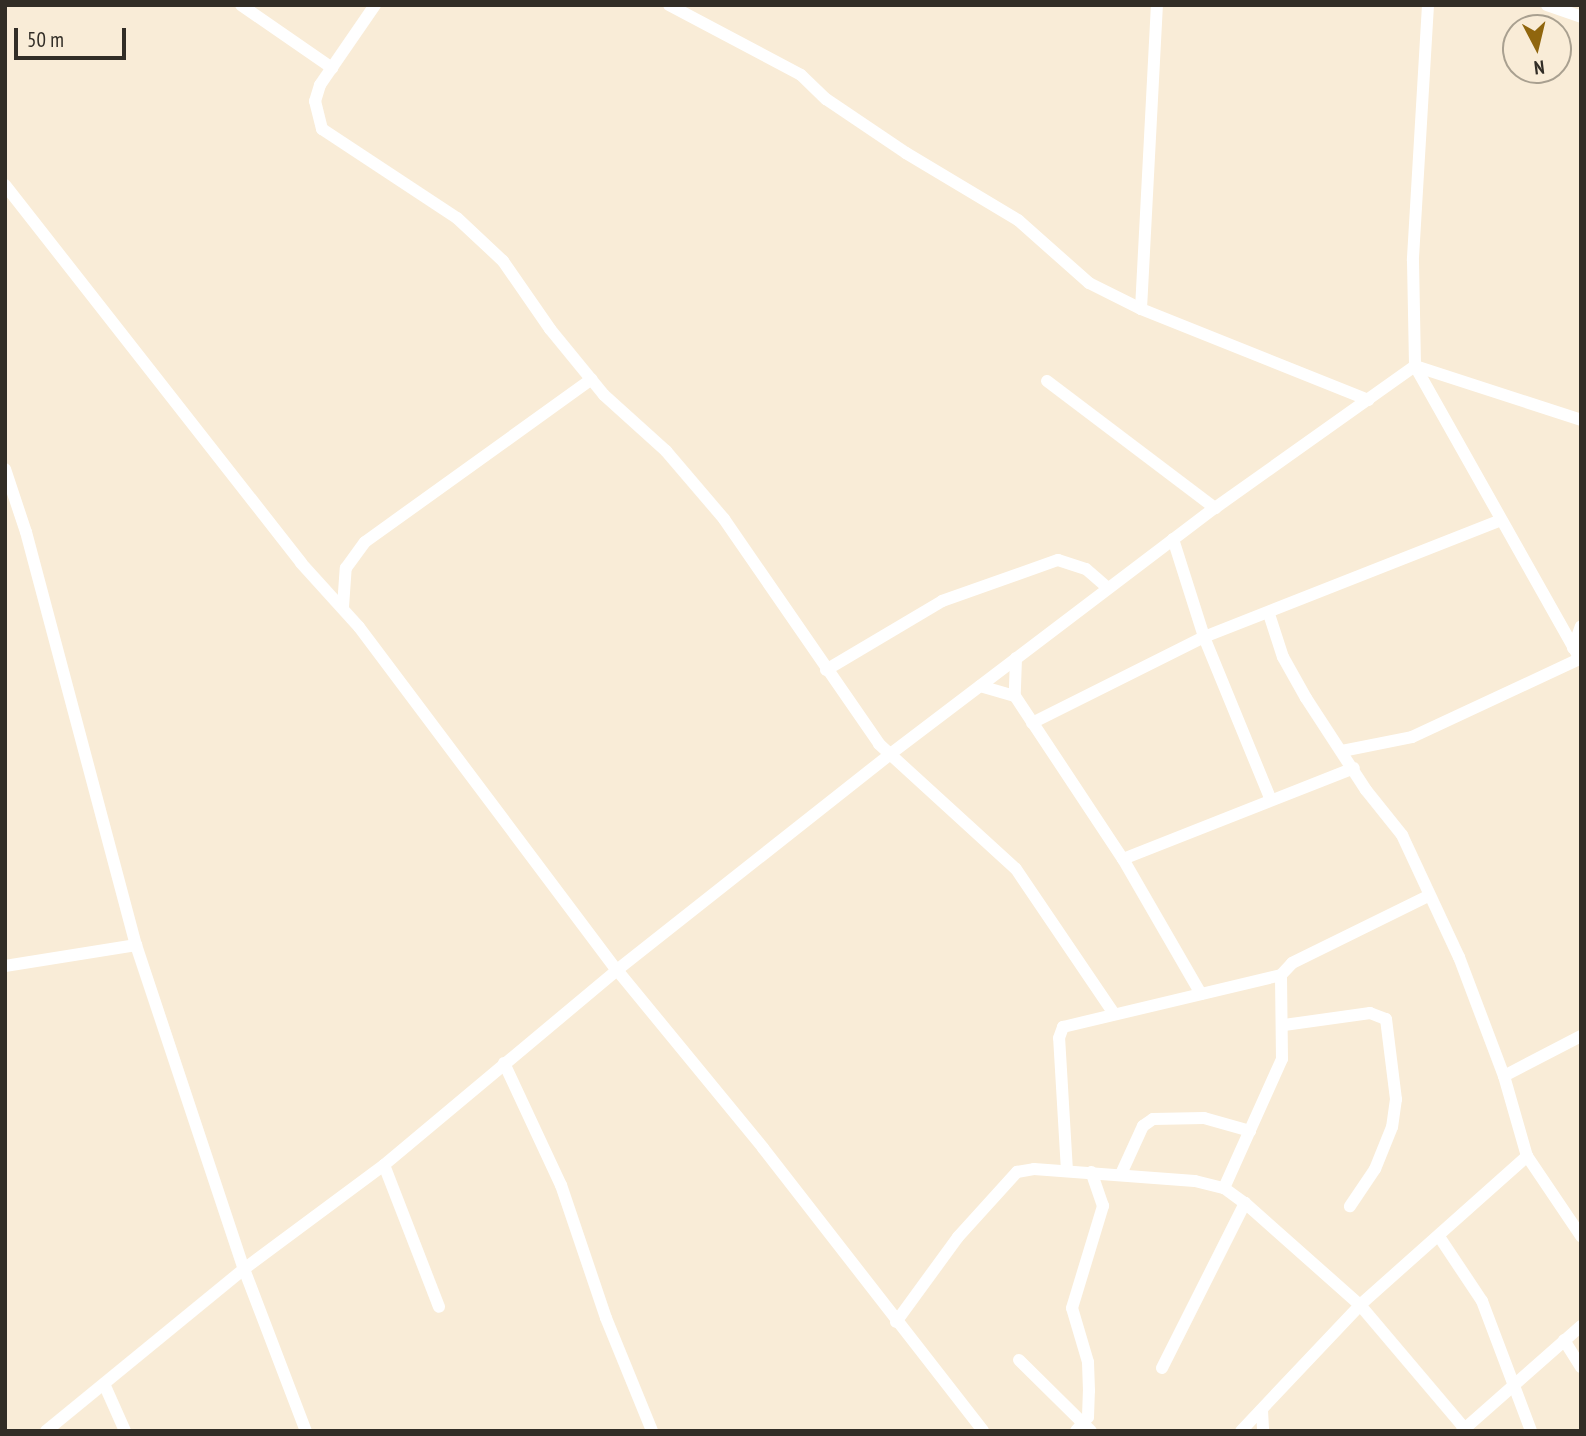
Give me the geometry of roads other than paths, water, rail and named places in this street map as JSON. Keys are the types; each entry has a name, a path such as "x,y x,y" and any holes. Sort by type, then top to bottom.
{"street":[{"path":"241,5 332,68"},
{"path":"375,5 332,68 314,101 322,129 480,235 592,379 666,451 724,519 879,744 893,752 1016,869 1114,1014"},
{"path":"1141,309 1157,5"},
{"path":"1428,5 1413,261 1415,366 1499,522 1578,656"},
{"path":"1547,5 1581,17"},
{"path":"674,6 802,75 826,99 906,153 1018,220 1070,270 1141,309 1368,400"},
{"path":"5,185 301,563 342,607 617,970 763,1148 983,1431"},
{"path":"46,1431 105,1386 244,1269 384,1165 617,970 893,752 1215,508 1415,366"},
{"path":"1415,366 1581,420"},
{"path":"342,607 346,568 365,542 592,379"},
{"path":"1047,381 1215,508"},
{"path":"5,469 26,532 136,946 244,1269 306,1431"},
{"path":"1032,723 1204,637 1269,614 1499,522"},
{"path":"1173,540 1204,637 1271,800"},
{"path":"826,670 942,601 1058,560 1086,569 1108,588"},
{"path":"1269,614 1283,657 1342,751 1402,835 1428,896 1459,957 1504,1076 1527,1156 1581,1236"},
{"path":"1578,656 1581,626"},
{"path":"1342,751 1412,737 1578,656"},
{"path":"1016,659 1014,696 1123,859 1201,994"},
{"path":"980,686 1014,696"},
{"path":"1123,859 1354,768"},
{"path":"1067,1171 1059,1031 1114,1014 1280,975 1292,963 1428,896"},
{"path":"5,966 136,946"},
{"path":"1224,1188 1280,1067 1284,1025 1280,975"},
{"path":"1284,1025 1370,1013 1386,1019 1396,1099 1392,1127 1375,1169 1350,1206"},
{"path":"1504,1076 1581,1036"},
{"path":"504,1063 561,1185 606,1318 652,1431"},
{"path":"1121,1174 1143,1126 1153,1119 1203,1118 1250,1131"},
{"path":"1241,1431 1360,1305 1440,1238 1527,1156"},
{"path":"384,1165 439,1307"},
{"path":"896,1322 1004,1183 1017,1172 1034,1169 1121,1174 1224,1188 1245,1203 1360,1305 1463,1430 1511,1384 1581,1326"},
{"path":"1084,1428 1088,1362 1072,1308 1102,1206 1091,1172"},
{"path":"1162,1368 1245,1203"},
{"path":"1440,1238 1482,1301 1511,1384 1531,1431"},
{"path":"1564,1340 1581,1367"},
{"path":"1019,1360 1084,1428"},
{"path":"105,1386 125,1431"},
{"path":"1262,1410 1263,1431"}]}
